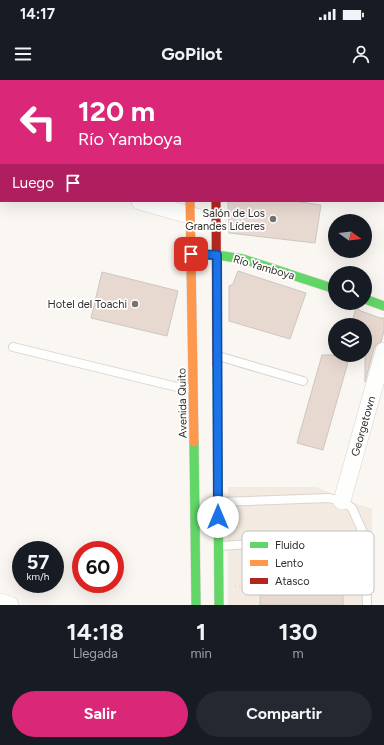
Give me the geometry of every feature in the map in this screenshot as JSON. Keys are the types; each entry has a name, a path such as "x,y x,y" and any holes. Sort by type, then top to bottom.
{"main road":[{"path":"216,202 220,305 217,356 219,605"},
{"name":"Avenida Quito","path":"189,208 194,390 196,605"},
{"name":"Río Yamboya","path":"191,254 217,255 302,281 328,287"},
{"path":"372,302 384,306"}],"street":[{"path":"147,202 189,208 216,223"},
{"name":"Georgetown","path":"342,501 384,352"},
{"path":"0,602 10,605"}],"lane":[{"path":"13,347 194,390"},
{"path":"217,356 303,381"},
{"path":"218,502 329,498 342,501 352,508 362,531"},
{"path":"219,546 242,545"},
{"path":"367,595 367,605"}],"shaded area":[{"path":"228,487 317,487 346,500 372,509 372,531 242,531 242,595 372,595 372,605 228,605"}],"building":[{"name":"Salón de Los Grandes Líderes","path":"228,202 301,202 321,205 315,243 229,233"},
{"path":"238,271 306,293 290,339 229,321 229,286 233,284"},
{"name":"Hotel del Toachi","path":"102,272 178,291 167,336 91,318"},
{"path":"355,310 359,310 380,318 384,318 384,331 381,342 374,348 372,356 372,318 353,318"},
{"path":"322,355 328,355 328,362 348,362 323,450 297,443"},
{"path":"365,362 370,362 365,382"},
{"path":"260,595 343,595 343,605 260,605"}],"traffic: fast":[{"path":"191,254 217,255 243,259 328,287"},
{"path":"372,302 384,306"},
{"path":"217,365 219,605"},
{"path":"194,442 196,605"}],"traffic: slow":[{"path":"190,202 194,442"}],"traffic: jam":[{"path":"216,202 217,365"}],"place":[{"name":"Salón de Los Grandes Líderes","path":"273,219"},
{"name":"Hotel del Toachi","path":"135,304"}],"route":[{"path":"191,254 217,255 218,517"}]}
